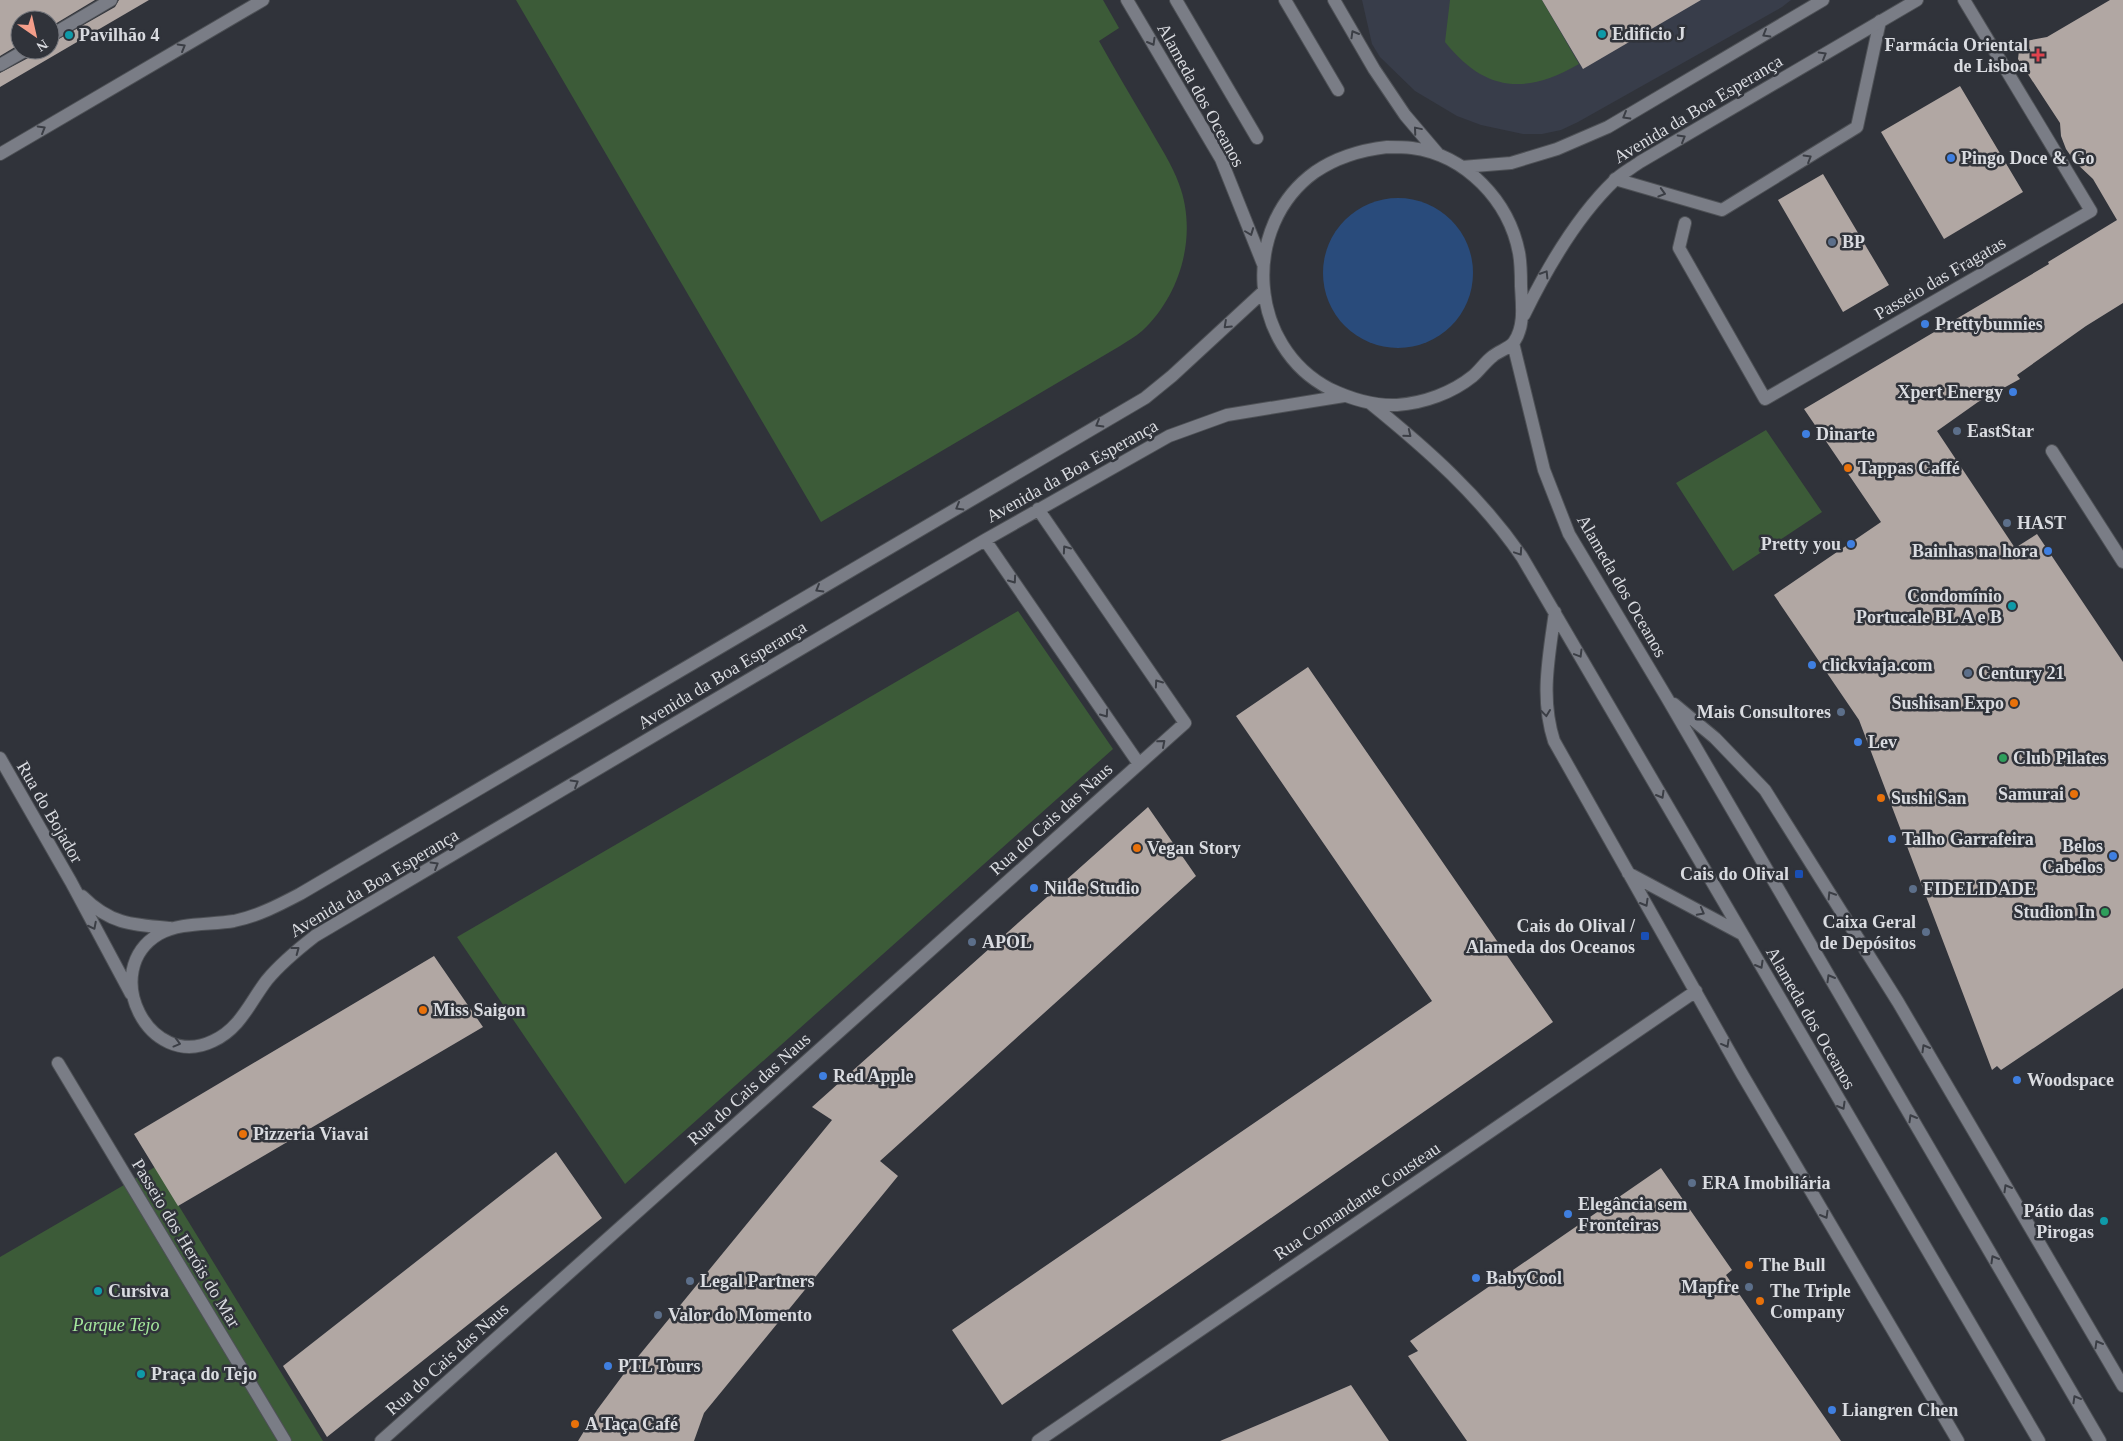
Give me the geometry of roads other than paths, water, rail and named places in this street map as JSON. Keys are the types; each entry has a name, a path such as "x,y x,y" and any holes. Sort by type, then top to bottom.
{"street":[{"path":"60,30 111,0"},
{"path":"0,154 263,0"},
{"name":"Alameda dos Oceanos","path":"1127,0 1221,159 1263,265"},
{"name":"Alameda dos Oceanos","path":"1176,0 1257,138"},
{"path":"1285,0 1338,90"},
{"path":"1334,0 1374,69 1401,109 1439,155"},
{"name":"Avenida da Boa Esperança","path":"1462,167 1511,162 1557,149 1608,127 1823,0"},
{"name":"Avenida da Boa Esperança","path":"1513,343 1542,278 1586,213 1615,179 1640,162 1917,0"},
{"name":"Passeio das Fragatas","path":"1685,223 1679,248 1765,399 2091,211 1964,0"},
{"path":"1615,179 1722,210 1857,127 1880,22"},
{"path":"1513,343 1492,356 1473,376 1450,391 1424,400 1397,405 1370,403 1344,396 1320,383 1298,365 1287,351 1270,319 1263,292 1263,265 1268,237 1280,212 1295,191 1314,173 1337,159 1362,150 1387,147 1413,148 1439,155 1462,167 1483,184 1500,204 1512,228 1519,254 1523,318"},
{"name":"Avenida da Boa Esperança","path":"1263,292 1172,376 1145,398 300,894 257,914 233,921 174,929 160,934 147,944 137,959 131,980 132,996 139,1015 149,1029 160,1038 178,1045 195,1046 219,1038 239,1021 267,980 289,956 315,936 1038,509 1169,436 1227,415 1344,396"},
{"name":"Alameda dos Oceanos","path":"1513,343 1544,470 1569,534 1667,698 2100,1441"},
{"name":"Alameda dos Oceanos","path":"1370,403 1418,442 1474,496 1500,524 1522,557 2039,1441"},
{"path":"2052,451 2123,562"},
{"name":"Rua do Cais das Naus","path":"381,1441 1186,723 1038,509"},
{"name":"Rua do Cais das Naus","path":"985,540 1139,764"},
{"path":"1554,612 1545,703 1548,723 1554,741 1696,991 1958,1441"},
{"name":"Alameda dos Oceanos","path":"1667,698 1715,738 1765,790 1898,1002 2123,1386"},
{"name":"Rua do Bojador","path":"0,758 71,882"},
{"path":"1628,873 1742,934"},
{"path":"71,882 92,906 106,916 132,925 174,929"},
{"path":"71,882 132,996"},
{"name":"Rua Comandante Cousteau","path":"1038,1441 1696,991"},
{"name":"Passeio dos Heróis do Mar","path":"58,1063 285,1441"}],"water":[{"path":"1398,198 1427,204 1451,220 1467,244 1473,273 1467,302 1451,326 1427,342 1398,348 1369,342 1345,326 1329,302 1323,273 1329,244 1345,220 1369,204"}],"place":[{"name":"Edificio J","path":"1602,34"},
{"name":"Pavilhão 4","path":"69,35"},
{"name":"Farmácia Oriental de Lisboa","path":"2038,55"},
{"name":"Pingo Doce & Go","path":"1951,158"},
{"name":"BP","path":"1832,242"},
{"name":"Prettybunnies","path":"1925,324"},
{"name":"Xpert Energy","path":"2013,392"},
{"name":"EastStar","path":"1957,431"},
{"name":"Dinarte","path":"1806,434"},
{"name":"Tappas Caffé","path":"1848,468"},
{"name":"HAST","path":"2007,523"},
{"name":"Pretty you","path":"1851,544"},
{"name":"Bainhas na hora","path":"2048,551"},
{"name":"Condomínio Portucale BL A e B","path":"2012,606"},
{"name":"clickviaja.com","path":"1812,665"},
{"name":"Century 21","path":"1968,673"},
{"name":"Sushisan Expo","path":"2014,703"},
{"name":"Mais Consultores","path":"1841,712"},
{"name":"Lev","path":"1858,742"},
{"name":"Club Pilates","path":"2003,758"},
{"name":"Samurai","path":"2074,794"},
{"name":"Sushi San","path":"1881,798"},
{"name":"Talho Garrafeira","path":"1892,839"},
{"name":"Vegan Story","path":"1137,848"},
{"name":"Belos Cabelos","path":"2113,856"},
{"name":"Cais do Olival","path":"1799,874"},
{"name":"Nilde Studio","path":"1034,888"},
{"name":"FIDELIDADE","path":"1913,889"},
{"name":"Studion In","path":"2105,912"},
{"name":"Caixa Geral de Depósitos","path":"1926,932"},
{"name":"Cais do Olival / Alameda dos Oceanos","path":"1645,936"},
{"name":"APOL","path":"972,942"},
{"name":"Miss Saigon","path":"423,1010"},
{"name":"Red Apple","path":"823,1076"},
{"name":"Woodspace","path":"2017,1080"},
{"name":"Pizzeria Viavai","path":"243,1134"},
{"name":"ERA Imobiliária","path":"1692,1183"},
{"name":"Elegância sem Fronteiras","path":"1568,1214"},
{"name":"Pátio das Pirogas","path":"2104,1221"},
{"name":"The Bull","path":"1749,1265"},
{"name":"BabyCool","path":"1476,1278"},
{"name":"Legal Partners","path":"690,1281"},
{"name":"Mapfre","path":"1749,1287"},
{"name":"Cursiva","path":"98,1291"},
{"name":"The Triple Company","path":"1760,1301"},
{"name":"Valor do Momento","path":"658,1315"},
{"name":"PTL Tours","path":"608,1366"},
{"name":"Praça do Tejo","path":"141,1374"},
{"name":"Liangren Chen","path":"1832,1410"},
{"name":"A Taça Café","path":"575,1424"}],"park label":[{"name":"Parque Tejo","path":"116,1325"}]}
